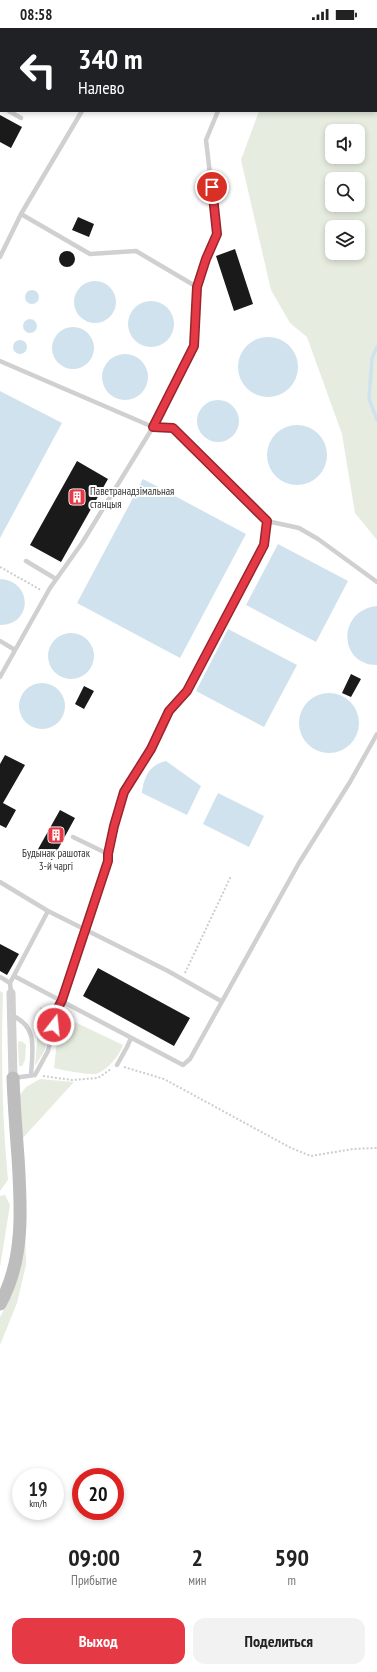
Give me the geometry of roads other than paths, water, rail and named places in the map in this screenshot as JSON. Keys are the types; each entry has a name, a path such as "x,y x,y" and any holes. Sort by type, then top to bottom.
{"street":[{"path":"0,1304 12,1274 20,1238 20,1194 13,1078 11,993"}],"lane":[{"path":"11,112 21,118"},
{"path":"0,257 21,214 81,112"},
{"path":"0,677 47,593 82,543 153,427 194,346 197,287 206,259 217,234 206,140 218,112"},
{"path":"21,214 90,254 136,251 197,287"},
{"path":"0,361 153,427 173,428 267,521 299,528 318,539 377,582"},
{"path":"13,1078 33,1075 48,1051 56,1012 62,1000 108,861 108,854 124,792 151,749 169,711 187,691 261,552 264,545 267,521"},
{"path":"26,561 56,579"},
{"path":"0,641 15,650"},
{"path":"14,976 183,1065 190,1059 299,863 350,782 377,734"},
{"path":"73,837 108,854"},
{"path":"0,882 48,911 86,929 221,1001"},
{"path":"11,993 10,983 48,911"},
{"path":"0,977 10,983"},
{"path":"12,1016 18,1018 27,1025 33,1040 33,1075"},
{"path":"117,1064 131,1038"}],"water":[{"path":"91,281 99,281 107,284 113,290 116,302 113,314 107,320 99,323 91,323 83,320 77,314 74,306 74,298 77,290 83,284"},
{"path":"29,290 35,290 39,294 39,300 35,304 29,304 25,300 25,294"},
{"path":"147,301 155,301 164,305 170,311 174,324 170,337 164,343 155,347 147,347 138,343 132,337 128,328 128,320 132,311 138,305"},
{"path":"27,319 33,319 37,323 37,329 33,333 27,333 23,329 23,323"},
{"path":"69,327 77,327 85,330 91,336 94,348 91,360 85,366 77,369 69,369 61,366 55,360 52,352 52,344 55,336 61,330"},
{"path":"268,337 285,342 293,350 298,367 293,384 285,392 268,397 251,392 243,384 238,367 243,350 251,342"},
{"path":"17,340 23,340 27,344 27,350 23,354 17,354 13,350 13,344"},
{"path":"121,354 129,354 138,358 144,364 148,377 144,390 138,396 129,400 121,400 112,396 106,390 102,381 102,373 106,364 112,358"},
{"path":"0,391 62,423 0,538"},
{"path":"214,400 222,400 230,403 236,409 239,421 236,433 230,439 222,442 214,442 206,439 200,433 197,425 197,417 200,409 206,403"},
{"path":"297,425 314,430 322,438 327,455 322,472 314,480 297,485 280,480 272,472 267,455 272,438 280,430"},
{"path":"143,479 246,534 180,658 77,603"},
{"path":"278,544 348,581 316,642 246,605"},
{"path":"0,579 11,582 19,587 25,603 23,611 18,619 11,623 0,625"},
{"path":"377,606 377,665 364,663 355,656 349,647 347,637 349,626 355,617 364,610"},
{"path":"228,629 297,665 264,727 196,691"},
{"path":"67,633 75,633 84,637 90,643 94,656 90,669 84,675 75,679 67,679 58,675 52,669 48,660 48,652 52,643 58,637"},
{"path":"38,683 46,683 55,687 61,693 65,706 61,719 55,725 46,729 38,729 29,725 23,719 19,710 19,702 23,693 29,687"},
{"path":"329,693 346,698 354,706 359,723 354,740 346,748 329,753 312,748 304,740 299,723 304,706 312,698"},
{"path":"166,761 201,786 187,815 142,793 148,772 155,765"},
{"path":"218,793 264,816 249,847 203,824"}],"waterway":[{"path":"377,347 372,358 369,399 377,420"}],"place":[{"name":"Паветранадзімальная станцыя","path":"77,497"},
{"name":"Будынак рашотак 3-й чаргі","path":"56,835"}]}
